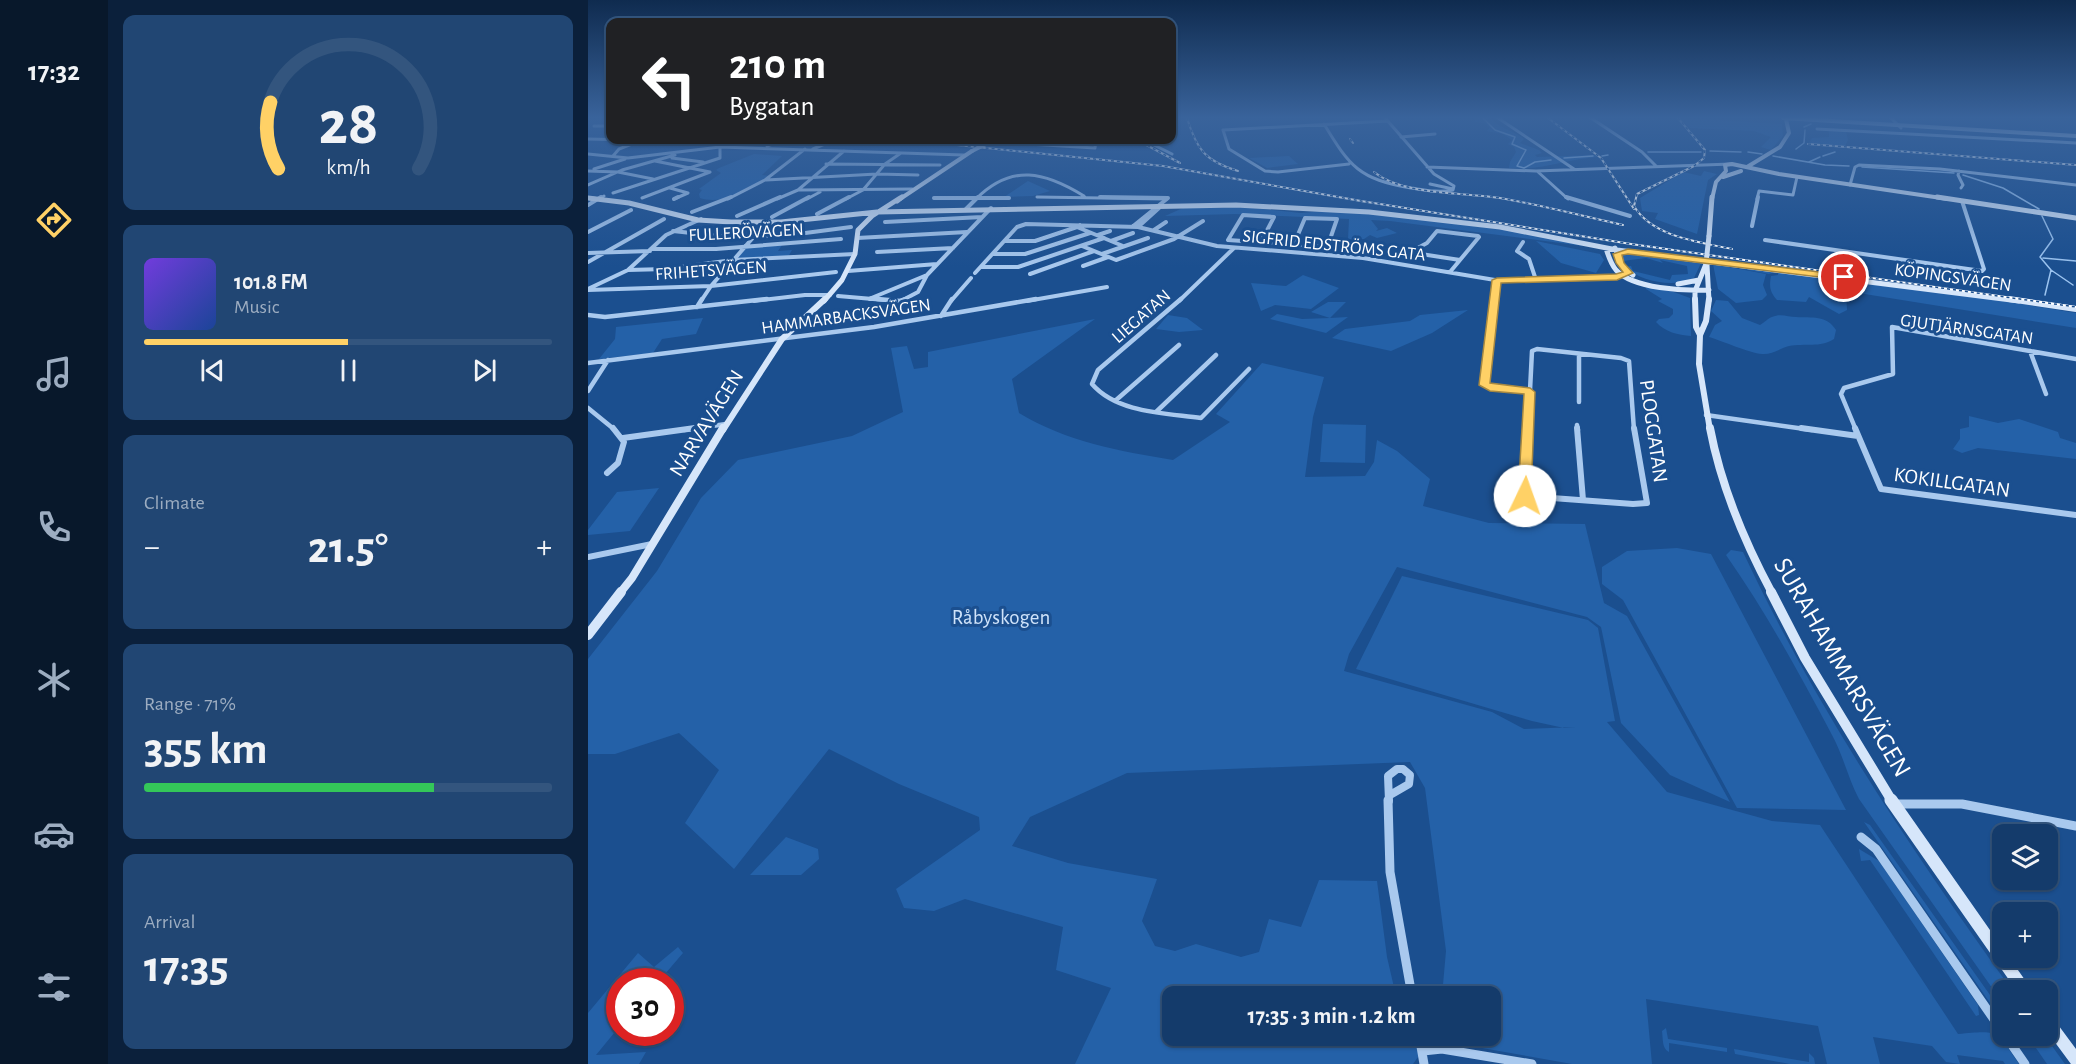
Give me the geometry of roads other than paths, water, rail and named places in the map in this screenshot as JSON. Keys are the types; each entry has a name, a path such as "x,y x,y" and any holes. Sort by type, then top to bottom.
{"main road":[{"path":"857,238 881,212 945,168"},
{"path":"1697,288 1705,262 1716,182 1726,168 2076,218"},
{"path":"1716,182 1733,172 1745,169"},
{"name":"KÖPINGSVÄGEN","path":"588,196 602,197 701,219 765,222 881,212 894,208 966,209"},
{"path":"881,212 894,208 900,198"},
{"name":"KÖPINGSVÄGEN","path":"894,208 1226,206 1401,215 1547,235 1616,250 2076,310"},
{"path":"881,212 918,208"},
{"name":"KÖPINGSVÄGEN","path":"701,219 767,220 881,212"},
{"name":"KÖPINGSVÄGEN","path":"1547,235 1607,251 1628,251 1705,262"},
{"name":"NARVAVÄGEN","path":"588,635 632,578 726,424 782,339 830,295 848,271 855,254 857,238"},
{"path":"1616,250 1620,263 1629,273"},
{"path":"1607,251 1612,263 1621,274 1637,281 1661,286 1697,288"},
{"name":"SURAHAMMARSVÄGEN","path":"1700,334 1705,328 1709,290 1705,262"},
{"path":"1612,263 1620,263"},
{"path":"1621,274 1629,273 1655,282 1709,290"},
{"name":"SURAHAMMARSVÄGEN","path":"1697,288 1696,327 1700,334 1699,364 1706,416 1722,479 1747,546 1804,658 1894,804 2017,980"},
{"path":"2058,1036 2076,1060"}],"street":[{"path":"588,185 633,168"},
{"path":"613,193 691,168 710,172 642,198"},
{"path":"692,212 740,195 785,168"},
{"path":"737,216 798,190 822,168"},
{"path":"817,214 863,190 882,168"},
{"path":"1260,168 1265,171 1276,172 1316,168"},
{"path":"1354,168 1367,178 1384,183 1440,192 1454,189"},
{"path":"1428,168 1454,189"},
{"path":"1445,168 1536,171 1623,168"},
{"path":"1571,168 1575,170"},
{"path":"1850,184 1856,168"},
{"path":"1903,168 1959,171 2076,184"},
{"path":"588,171 618,172 655,179"},
{"path":"1536,171 1575,207"},
{"path":"1959,171 1958,175 1963,186 1961,188"},
{"path":"966,209 999,180 1026,173 1058,181 1084,197"},
{"path":"766,180 876,174 918,175"},
{"path":"1752,226 1759,191 1795,194 1797,177"},
{"path":"1440,187 1445,181"},
{"path":"1430,184 1454,189"},
{"path":"669,188 688,193 674,199"},
{"path":"798,190 912,189"},
{"path":"772,217 824,190"},
{"path":"588,205 602,197"},
{"path":"1037,197 1168,198 1132,227"},
{"path":"934,198 1009,198"},
{"path":"1569,200 1604,207 1630,216"},
{"path":"1765,240 1982,271 1984,269 1962,201"},
{"path":"1138,227 1160,209 1159,206"},
{"path":"869,299 927,275 990,208"},
{"path":"588,232 631,210"},
{"path":"1261,242 1274,217 1243,215 1228,240 1348,248"},
{"path":"885,222 982,217"},
{"path":"1294,244 1305,218 1337,219 1328,245"},
{"path":"588,262 663,219"},
{"path":"588,290 628,270 663,237 701,219"},
{"path":"1082,246 1116,260 1179,237 1203,221"},
{"path":"1154,230 1166,222"},
{"name":"SIGFRID EDSTRÖMS GATA","path":"975,273 1021,224 1138,227 1234,248 1363,258 1497,280 1617,277 1621,274"},
{"path":"697,307 711,286 763,226"},
{"path":"1005,241 1035,241 1078,226 1123,246"},
{"path":"673,231 724,237 790,235 851,227"},
{"path":"1450,272 1460,260 1479,237 1444,230 1437,231 1426,243 1414,250 1460,260"},
{"path":"1097,235 1110,231"},
{"path":"857,238 968,232"},
{"path":"993,254 1025,254 1090,233"},
{"path":"1110,241 1133,233"},
{"path":"982,267 1018,267 1104,238"},
{"path":"1101,254 1148,238"},
{"name":"FULLERÖVÄGEN","path":"588,253 744,247 842,239"},
{"path":"1523,242 1517,251 1529,259 1536,280"},
{"path":"877,252 953,248"},
{"name":"LIEGATAN","path":"1234,248 1149,330 1102,367 1093,377 1093,387 1115,401 1156,412 1201,418 1249,369"},
{"path":"1030,274 1095,251"},
{"path":"628,270 666,269 733,260 855,254"},
{"path":"1083,266 1108,257"},
{"path":"848,271 938,264"},
{"name":"FRIHETSVÄGEN","path":"588,290 711,286 836,272"},
{"path":"838,296 900,301 909,299 924,287 927,275"},
{"path":"941,316 943,310 971,278"},
{"path":"1497,280 1485,385 1490,388 1530,392"},
{"name":"HAMMARBACKSVÄGEN","path":"588,363 782,339 941,316 1107,287"},
{"path":"588,315 606,317 805,295 830,295"},
{"name":"GJUTJÄRNSGATAN","path":"1858,436 1841,394 1842,390 1893,374 1892,327 2076,359"},
{"path":"1115,401 1179,345"},
{"path":"1577,425 1581,451 1583,500 1527,496 1532,351 1579,354 1579,402"},
{"path":"2030,351 2046,394"},
{"name":"PLOGGATAN","path":"1579,354 1621,358 1629,362 1633,420 1648,501 1645,504 1583,500"},
{"path":"1156,412 1216,355"},
{"path":"588,390 608,360"},
{"path":"588,408 624,441 618,463 607,473"},
{"path":"1706,416 1858,436"},
{"path":"623,438 726,424"},
{"name":"KOKILLGATAN","path":"1858,436 1881,489 2076,515"},
{"path":"588,557 652,544"},
{"path":"1390,795 1390,872 1410,986"},
{"path":"1894,804 1962,804 2076,826"},
{"path":"1860,837 1875,849 1992,1017"},
{"path":"1422,1046 1424,1064"},
{"path":"2013,1046 2025,1064"},
{"path":"1423,1051 1442,1049 1532,1064"}],"waterway":[{"path":"1872,168 1954,173"},
{"path":"1963,175 2003,188 2039,209"},
{"path":"2042,216 2053,239 2040,257 2051,270"},
{"path":"2043,258 2076,261"},
{"path":"2045,295 2051,270"},
{"path":"2051,270 2073,285"}],"railway":[{"path":"1172,168 1361,201 1631,244 2076,307"},
{"path":"1229,168 1238,171"},
{"path":"1607,168 1634,209"},
{"path":"1691,168 1637,194 1634,206 1652,225 1664,231 1678,237 1732,249"},
{"path":"1374,172 1387,180 1417,189 1500,198 1623,225"}],"park label":[{"name":"Råbyskogen","path":"1001,617"}]}
